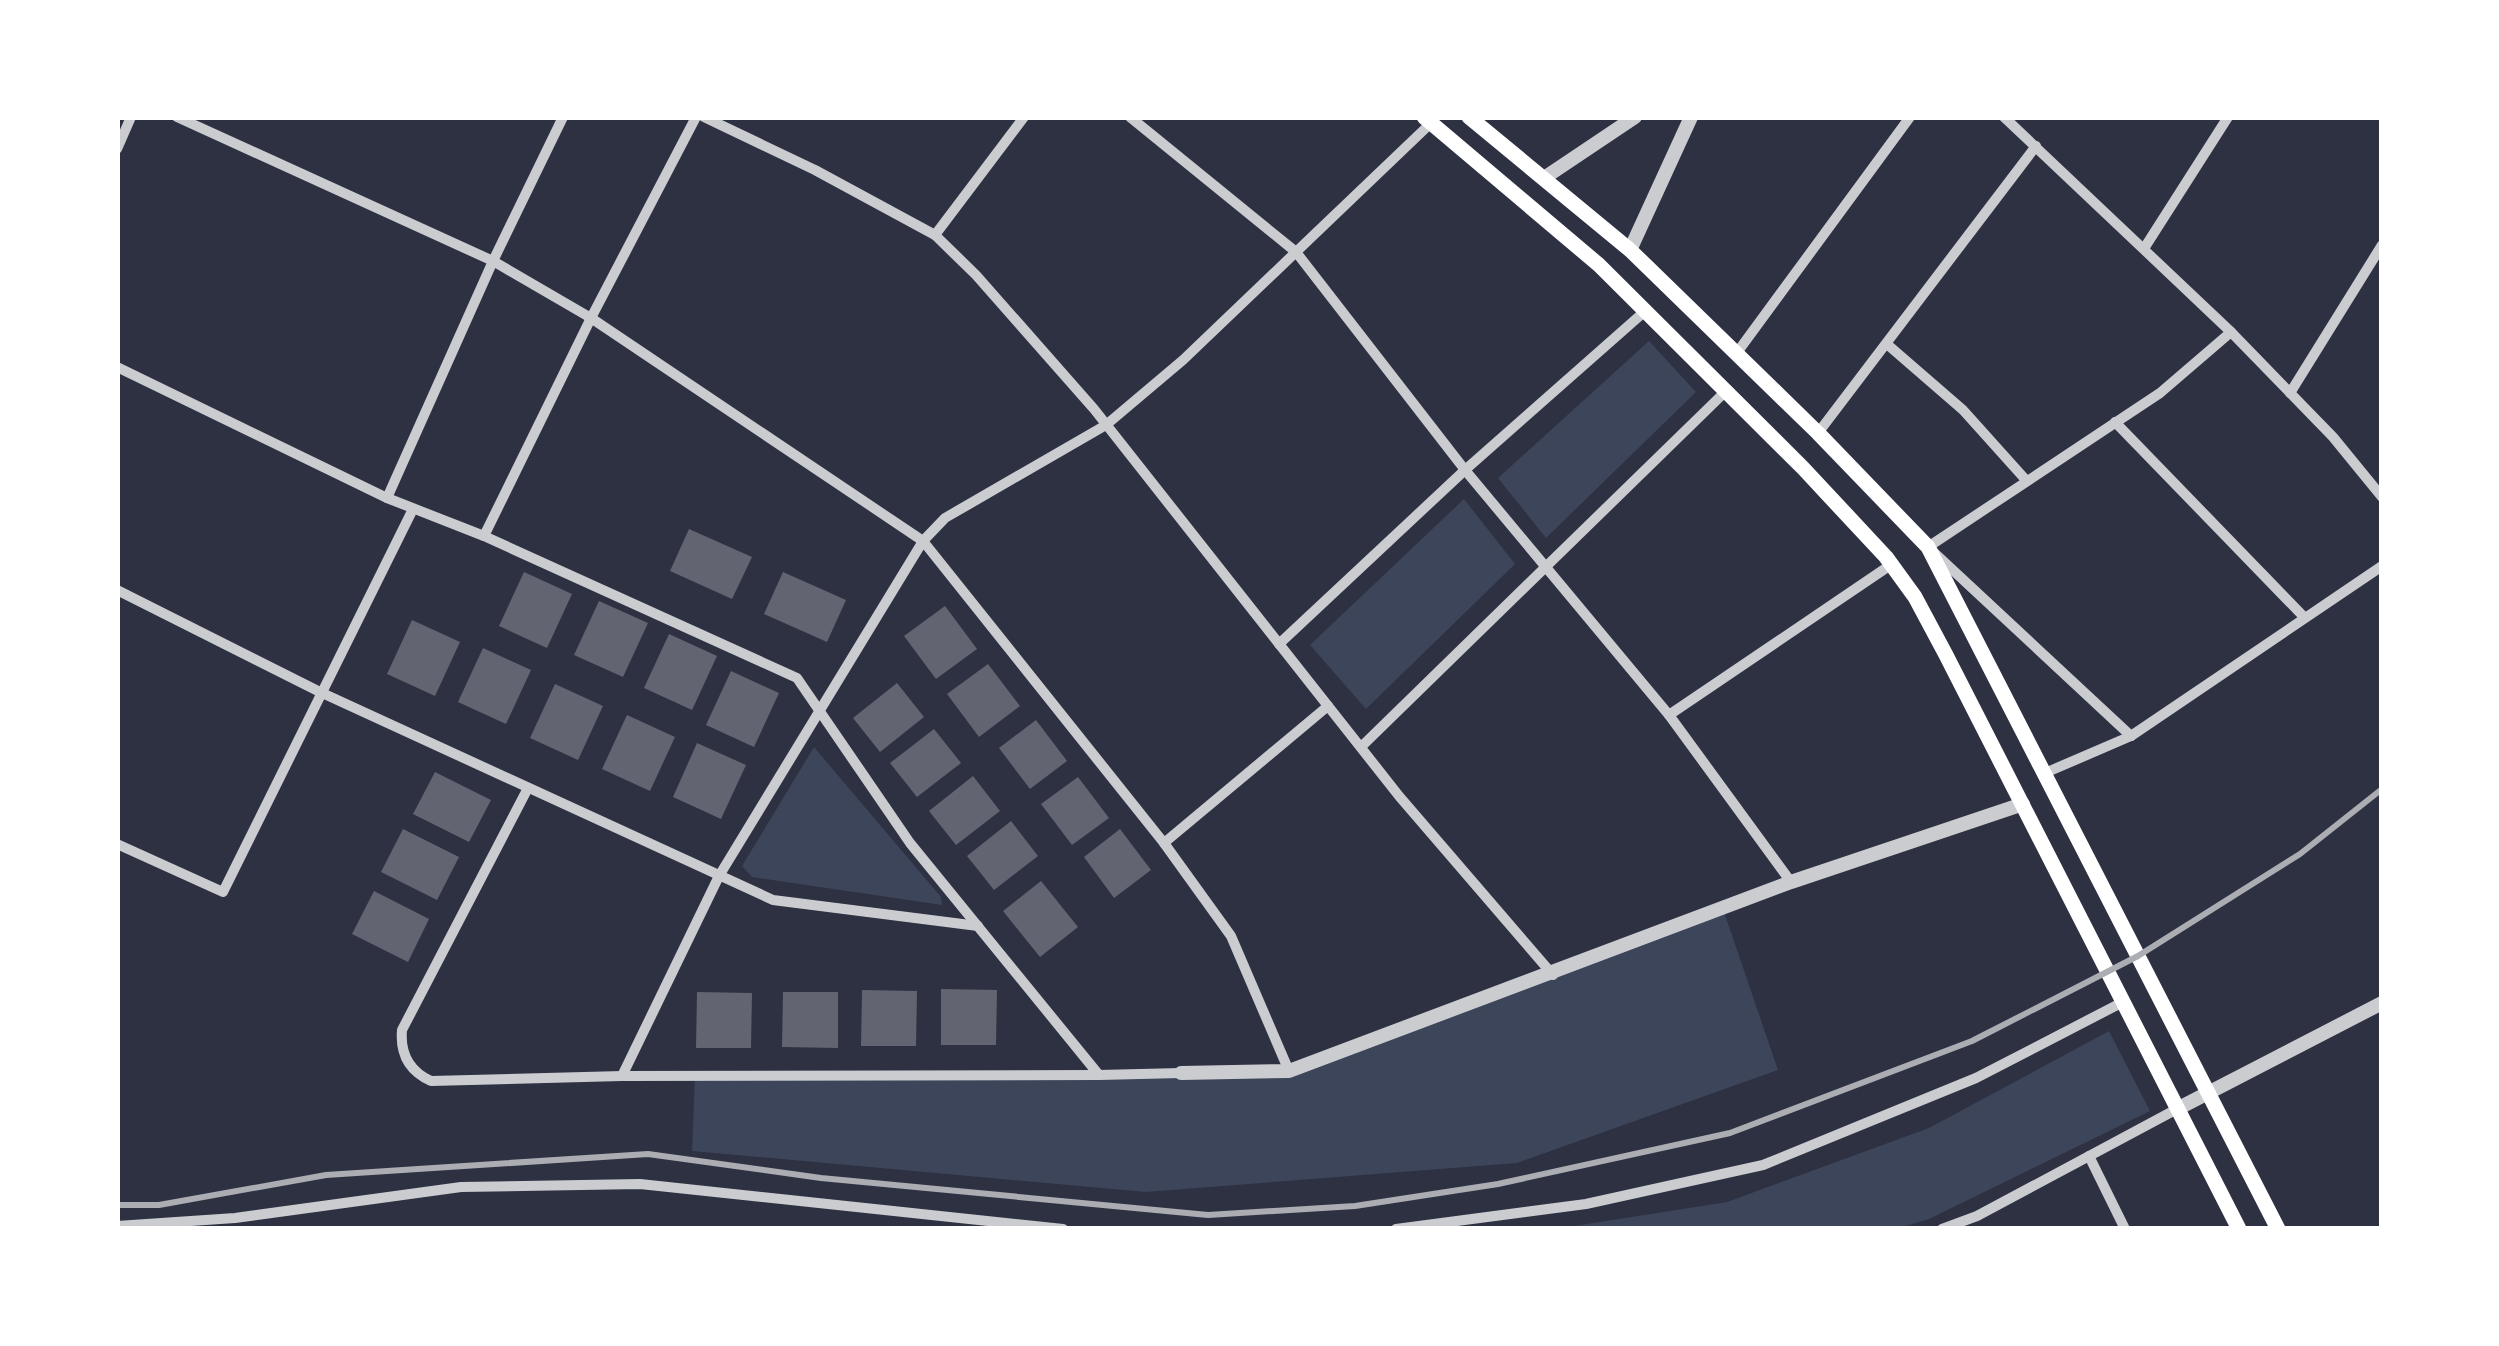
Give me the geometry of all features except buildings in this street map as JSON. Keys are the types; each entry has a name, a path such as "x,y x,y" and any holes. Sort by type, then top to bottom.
{"main road":[{"path":"1469,117 1630,250 1819,433 1928,547 2278,1229"},
{"path":"1427,120 1598,265 1803,468 1892,564 2023,804 2239,1229"}],"street":[{"path":"177,117 493,261 591,318 922,541 1163,843 1231,937 1289,1071"},
{"path":"387,497 563,117"},
{"path":"484,536 591,318 700,117 815,170 935,235 976,275 1106,424 1360,747 1553,975"},
{"path":"935,235 1024,117"},
{"path":"1130,117 1297,252 1545,570 1669,716 1791,882"},
{"path":"1544,178 1635,117"},
{"path":"1630,250 1691,117"},
{"path":"1736,354 1910,117"},
{"path":"2004,117 2231,332 2360,466 2382,497"},
{"path":"2145,247 2228,117"},
{"path":"117,149 130,118"},
{"path":"622,1076 719,875 922,541 945,518 1106,424 1297,252 1427,120"},
{"path":"1819,433 2036,146"},
{"path":"2290,393 2382,245"},
{"path":"1280,644 1465,470 1644,312"},
{"path":"2131,736 1928,547 2160,393 2231,332"},
{"path":"1888,345 1974,422 2025,479"},
{"path":"117,367 387,497 796,678 910,842 1099,1075"},
{"path":"1360,747 1725,392"},
{"path":"2114,422 2303,617"},
{"path":"117,844 223,892 413,508"},
{"path":"1669,716 1892,564"},
{"path":"2045,772 2131,736 2382,566"},
{"path":"117,590 320,692 772,901 980,926"},
{"path":"1163,843 1328,706"},
{"path":"528,788 402,1030 402,1048 410,1065 430,1081 1289,1071 1791,882 2023,804"},
{"path":"1396,1229 1586,1204 1763,1165 1976,1078 2123,1002"},
{"path":"1942,1229 1977,1216 2382,1003"},
{"path":"2089,1156 2125,1229"},
{"path":"117,1226 235,1218 461,1186 640,1184 1063,1229"},
{"path":"1977,1216 1983,1229"}],"shaded area":[{"path":"1649,341 1696,392 1546,538 1498,478"},
{"path":"1464,499 1515,564 1366,709 1310,645"},
{"path":"814,747 941,897 942,905 752,877 742,866"},
{"path":"1723,909 1778,1070 1517,1163 1146,1192 692,1151 695,1076 1289,1071"},
{"path":"2109,1031 2150,1111 1929,1219 1896,1229 1555,1229 1727,1202 1929,1128"}],"railway":[{"path":"117,1205 159,1205 326,1175 648,1154 821,1178 1208,1215 1355,1206 1498,1184 1730,1133 1972,1041 2138,956 2300,854 2382,789"}]}
